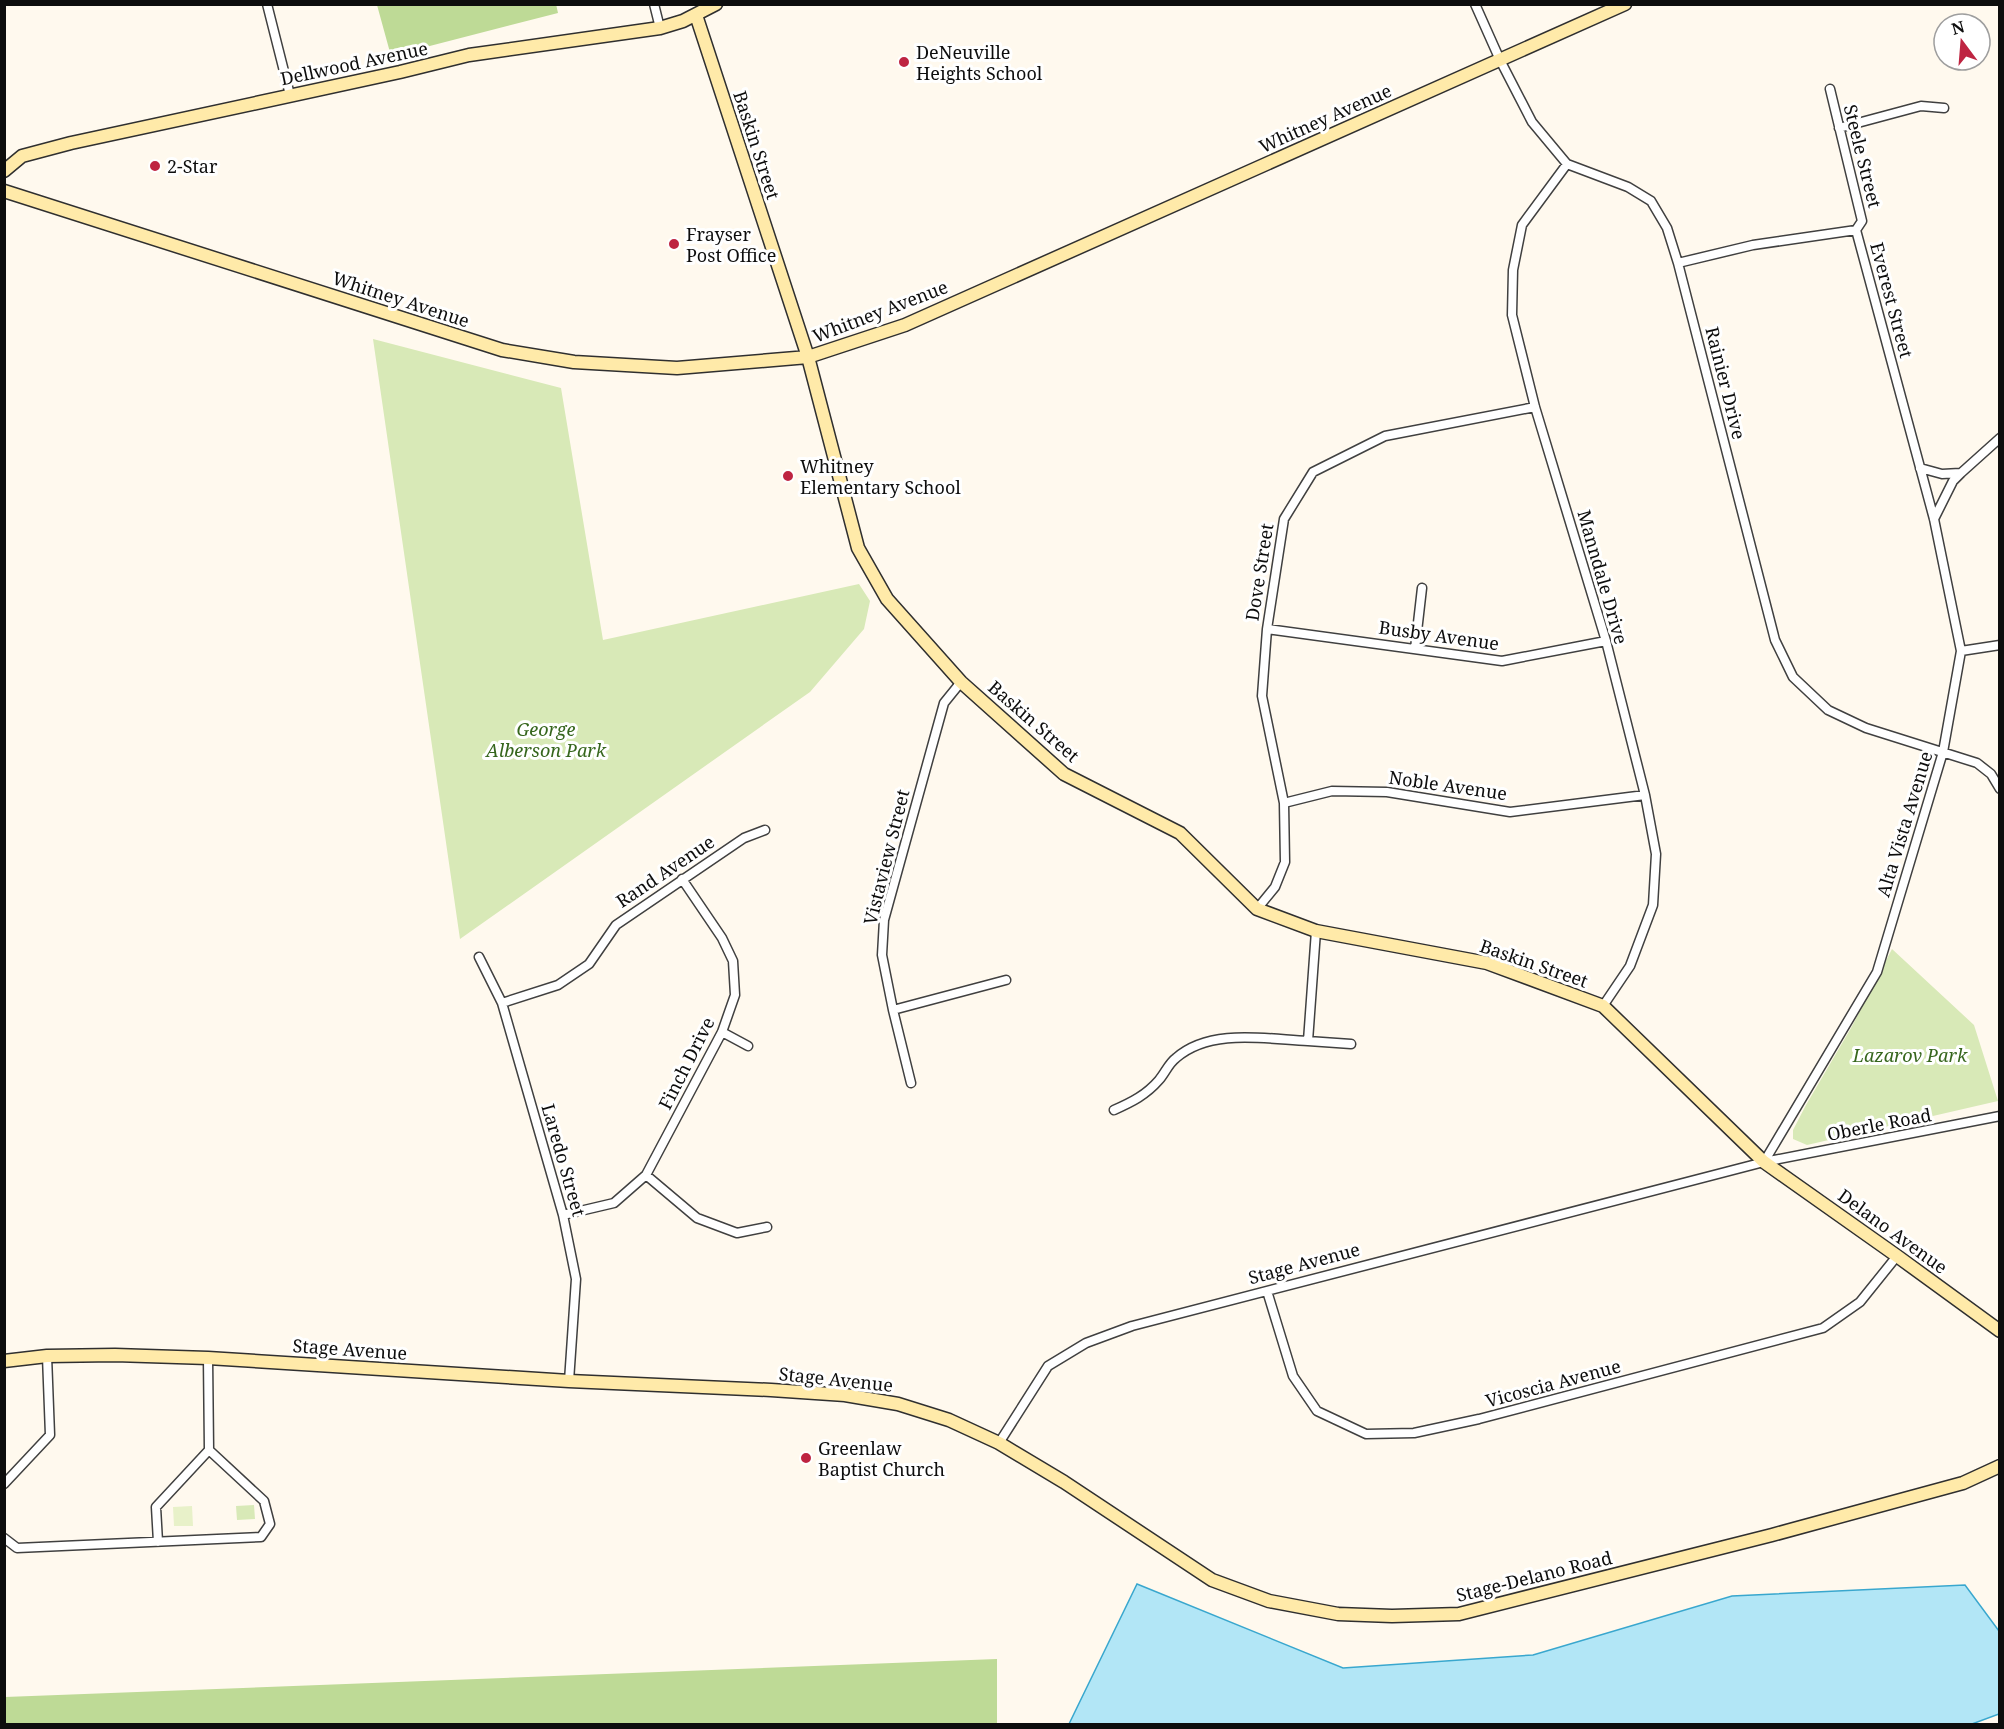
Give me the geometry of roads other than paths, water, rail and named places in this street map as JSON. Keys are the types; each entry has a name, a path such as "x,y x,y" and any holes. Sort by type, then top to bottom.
{"main road":[{"name":"Dellwood Avenue","path":"4,171 22,156 82,141 469,55 660,28 696,15 716,4"},
{"name":"Whitney Avenue","path":"4,191 502,350 574,362 677,368 808,357 905,326 1625,4"},
{"name":"Baskin Street","path":"696,15 808,357 858,548 887,599 961,682 1064,774 1180,833 1257,909 1316,931 1487,963 1603,1006 1764,1162"},
{"name":"Delano Avenue","path":"1764,1162 2000,1331"},
{"name":"Stage Avenue","path":"4,1361 47,1356 115,1354 844,1395 898,1404 950,1420 999,1443"},
{"name":"Stage-Delano Road","path":"999,1443 1064,1482 1212,1580 1269,1601 1338,1614 1392,1616 1459,1614 1515,1601 1963,1483 2000,1466"}],"street":[{"path":"267,4 290,95"},
{"path":"654,4 660,28"},
{"name":"Rainier Drive","path":"1475,4 1500,60 1532,122 1568,164 1628,187 1651,201 1667,228 1775,640 1794,677 1828,710 1866,728 1977,763 1991,774 2000,789"},
{"name":"Steele Street","path":"1830,89 1862,221 1856,230"},
{"path":"1839,128 1921,106 1944,108"},
{"name":"Manndale Drive","path":"1568,164 1522,225 1513,270 1512,315 1535,407 1606,641 1645,795 1656,854 1653,905 1630,966 1603,1006"},
{"name":"Everest Street","path":"1678,263 1753,245 1856,230 1934,519"},
{"name":"Dove Street","path":"1257,909 1275,887 1285,862 1284,803 1262,696 1267,629 1284,519 1312,472 1385,436 1535,407"},
{"path":"1934,519 1947,492 1961,473 2000,438"},
{"path":"1920,468 1942,474 1961,473"},
{"name":"Alta Vista Avenue","path":"1764,1162 1877,972 1943,752 1961,651 1934,519"},
{"path":"1415,649 1422,588"},
{"name":"Busby Avenue","path":"1267,629 1502,661 1606,641"},
{"path":"1961,651 2000,645"},
{"name":"Vistaview Street","path":"911,1083 882,955 884,920 944,703 961,682"},
{"name":"Noble Avenue","path":"1284,803 1332,791 1387,792 1510,812 1645,795"},
{"name":"Rand Avenue","path":"502,1003 558,985 589,964 616,925 744,838 765,830"},
{"name":"Finch Drive","path":"563,1215 614,1203 646,1175 722,1032 735,995 733,961 722,938 682,879"},
{"path":"1308,1041 1316,931"},
{"name":"Laredo Street","path":"479,957 502,1003 563,1215 576,1279 569,1381"},
{"path":"893,1010 1006,980"},
{"path":"722,1032 748,1046"},
{"path":"1114,1110 1141,1098 1159,1080 1174,1058 1196,1044 1224,1038 1351,1044"},
{"name":"Oberle Road","path":"1764,1162 2000,1116"},
{"name":"Stage Avenue","path":"999,1443 1048,1366 1086,1343 1132,1326 1764,1162"},
{"path":"646,1175 697,1218 737,1233 767,1227"},
{"name":"Vicoscia Avenue","path":"1266,1292 1293,1376 1317,1411 1366,1434 1414,1433 1479,1419 1823,1328 1860,1302 1898,1256"},
{"path":"4,1484 50,1436 47,1356"},
{"path":"158,1542 156,1507 209,1450 208,1358"},
{"path":"4,1538 17,1548 261,1537 270,1524 264,1501 209,1450"}],"water":[{"path":"1137,1584 1343,1668 1533,1655 1732,1596 1965,1585 1999,1631 1999,1714 1972,1724 1069,1724"}],"place":[{"name":"DeNeuville Heights School","path":"904,62"},
{"name":"2-Star","path":"155,166"},
{"name":"Frayser Post Office","path":"674,244"},
{"name":"Whitney Elementary School","path":"788,476"},
{"name":"Greenlaw Baptist Church","path":"806,1458"}],"park label":[{"name":"George Alberson Park","path":"546,739"},
{"name":"Lazarov Park","path":"1910,1055"}]}
